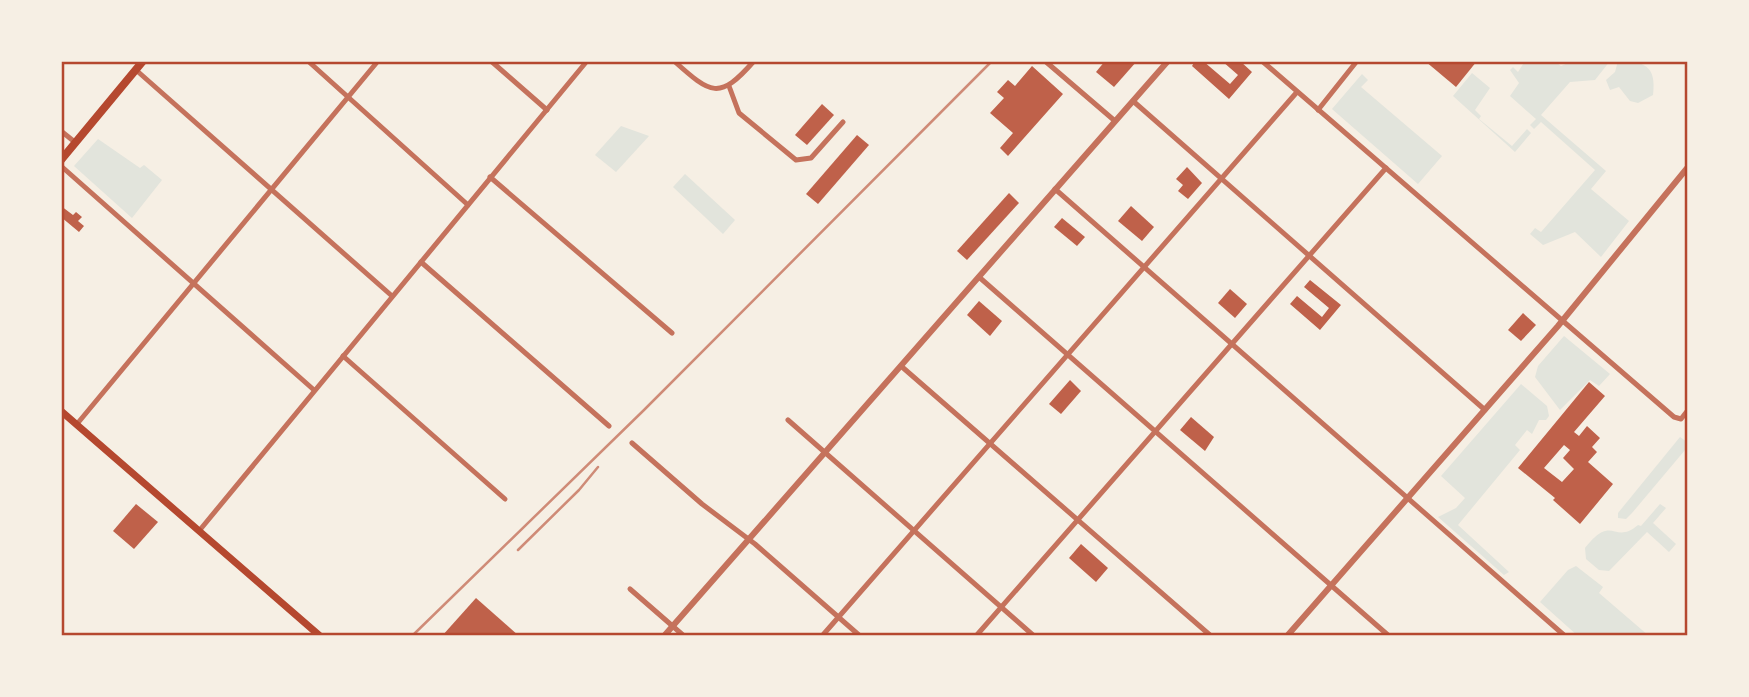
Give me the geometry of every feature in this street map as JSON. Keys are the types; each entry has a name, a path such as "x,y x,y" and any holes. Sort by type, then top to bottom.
{"main road":[{"path":"61,160 143,61"},
{"path":"61,411 320,636"}],"street":[{"path":"308,61 468,205"},
{"path":"77,424 378,61"},
{"path":"491,61 547,110"},
{"path":"199,531 587,61"},
{"path":"674,61 705,86 729,86 754,61"},
{"path":"1045,61 1115,121"},
{"path":"664,636 1168,61"},
{"path":"1262,61 1674,418 1681,419 1688,411"},
{"path":"1318,110 1357,61"},
{"path":"136,70 392,296"},
{"path":"729,86 739,113 796,160 811,158 843,122"},
{"path":"822,636 1297,92"},
{"path":"1133,101 1485,410"},
{"path":"61,131 76,143"},
{"path":"61,166 314,390"},
{"path":"1287,636 1562,321 1688,167"},
{"path":"976,636 1386,168"},
{"path":"491,177 672,333"},
{"path":"1055,189 1565,636"},
{"path":"421,262 608,426"},
{"path":"979,277 1389,636"},
{"path":"343,356 505,499"},
{"path":"901,366 1211,636"},
{"path":"788,420 1034,636"},
{"path":"632,443 702,504 749,539 860,636"},
{"path":"630,589 684,636"}],"shaded area":[{"path":"1525,61 1554,61 1561,66 1573,61 1610,61 1595,80 1570,82 1541,115 1606,171 1591,189 1629,221 1601,257 1575,232 1543,245 1530,234 1535,228 1541,232 1595,170 1541,122 1534,129 1530,125 1536,119 1510,96 1519,83 1510,70 1513,67 1518,72"},
{"path":"1618,61 1635,62 1646,67 1653,77 1653,95 1638,103 1630,101 1619,87 1610,90 1606,80 1615,72"},
{"path":"1472,73 1490,88 1475,110 1481,116 1479,119 1512,146 1527,129 1531,133 1515,152 1453,96"},
{"path":"1362,74 1368,80 1361,87 1442,156 1418,184 1332,109"},
{"path":"621,126 649,136 616,172 595,155"},
{"path":"98,139 140,168 144,165 162,180 132,218 74,166"},
{"path":"685,174 735,220 723,234 673,187"},
{"path":"1564,336 1610,374 1599,386 1590,380 1560,410 1535,377 1538,366"},
{"path":"1521,384 1547,406 1549,416 1546,420 1539,420 1532,434 1527,430 1515,445 1520,450 1458,525 1509,572 1504,575 1438,517 1456,508 1465,498 1441,476"},
{"path":"1680,437 1687,442 1685,450 1632,513 1626,519 1618,518 1618,513"},
{"path":"1660,504 1666,508 1653,523 1676,544 1669,552 1647,532 1609,571 1599,570 1586,559 1585,548 1602,532 1630,531 1638,525 1641,526"},
{"path":"1576,566 1603,587 1599,593 1649,636 1578,636 1540,602 1568,570"}],"building":[{"path":"1105,61 1137,61 1114,87 1096,72"},
{"path":"1195,61 1203,61 1230,84 1238,75 1222,61 1240,61 1252,72 1229,99 1192,66"},
{"path":"1425,61 1477,61 1456,87"},
{"path":"1032,66 1063,94 1008,156 1000,148 1013,133 990,113 1004,98 997,92 1008,80 1015,86"},
{"path":"822,104 834,115 807,145 795,135"},
{"path":"857,135 869,145 818,204 806,194"},
{"path":"1187,167 1202,183 1188,199 1178,191 1183,185 1176,179"},
{"path":"1009,193 1019,203 967,260 957,251"},
{"path":"61,206 73,215 76,212 82,217 78,221 84,226 79,232 61,217"},
{"path":"1131,206 1154,227 1142,241 1118,221"},
{"path":"1062,218 1085,237 1077,246 1054,227"},
{"path":"1310,280 1341,305 1320,330 1290,304 1297,296 1322,317 1329,308 1304,287"},
{"path":"1230,289 1247,304 1235,318 1218,303"},
{"path":"979,301 1002,321 990,336 967,315"},
{"path":"1523,313 1536,325 1521,341 1508,330"},
{"path":"1070,380 1081,391 1061,414 1049,404"},
{"path":"1589,382 1605,396 1574,432 1579,436 1587,426 1600,438 1592,447 1597,452 1588,462 1613,484 1580,524 1553,500 1555,498 1518,468","holes":["1564,445 1570,450 1563,458 1574,469 1562,482 1544,468"]},
{"path":"1191,417 1214,437 1205,451 1180,430"},
{"path":"136,504 158,522 134,549 113,531"},
{"path":"1081,544 1108,568 1096,582 1069,558"},
{"path":"476,598 519,636 442,636"}],"railway":[{"path":"412,636 644,410 992,61"},
{"path":"518,550 579,490 598,467"}]}
